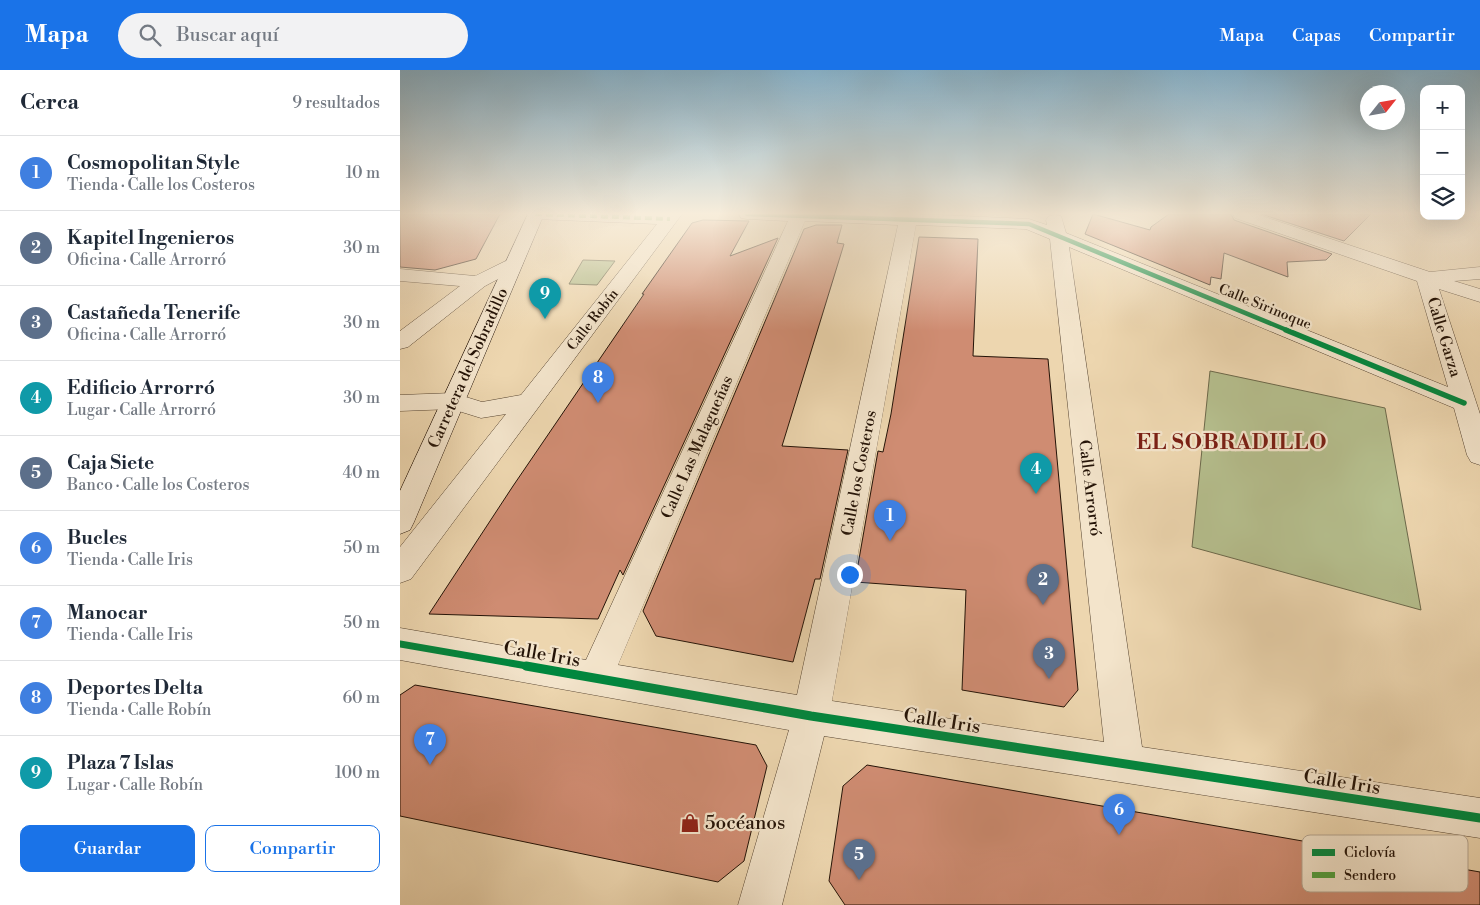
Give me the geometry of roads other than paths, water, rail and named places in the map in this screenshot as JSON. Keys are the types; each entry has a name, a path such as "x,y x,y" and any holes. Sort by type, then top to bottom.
{"street":[{"name":"Carretera del Sobradillo","path":"400,522 519,253"},
{"name":"Calle Robín","path":"400,570 644,253"},
{"name":"Calle Las Malagueñas","path":"595,678 783,253"},
{"name":"Calle los Costeros","path":"760,905 811,716 901,253"},
{"name":"Calle Arrorró","path":"1061,253 1125,764"},
{"name":"Calle Sirinoque","path":"1121,253 1464,403"},
{"path":"1355,253 1480,296"},
{"path":"400,342 478,282 514,264"},
{"path":"1426,277 1480,273"},
{"path":"400,275 478,282"},
{"name":"Calle Garza","path":"1426,277 1480,455"},
{"path":"400,403 453,401 481,410 529,402"},
{"name":"Calle Iris","path":"400,644 811,716 1480,818"}],"place":[{"name":"Plaza 7 Islas","path":"545,319"},
{"name":"Deportes Delta","path":"598,403"},
{"name":"Edificio Arrorró","path":"1036,494"},
{"name":"Cosmopolitan Style","path":"890,541"},
{"name":"Kapitel Ingenieros","path":"1043,605"},
{"name":"Castañeda Tenerife","path":"1049,679"},
{"name":"Manocar","path":"430,765"},
{"name":"5océanos","path":"690,823"},
{"name":"Bucles","path":"1119,835"},
{"name":"Caja Siete","path":"859,880"}],"district":[{"name":"EL SOBRADILLO","path":"1232,443"}]}
